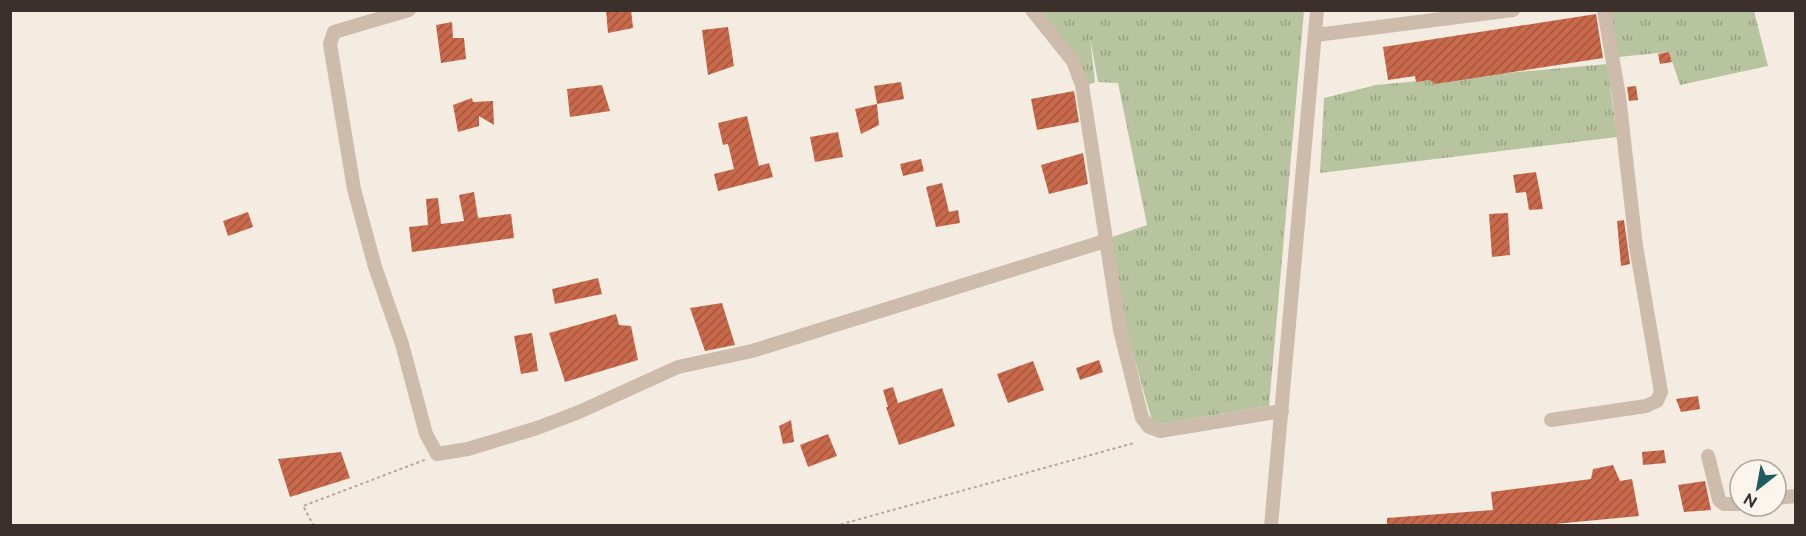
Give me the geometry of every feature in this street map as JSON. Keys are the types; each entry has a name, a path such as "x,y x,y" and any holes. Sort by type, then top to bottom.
{"street":[{"path":"409,10 334,32 330,44 354,189 375,267 402,344 426,434 437,454 468,449 537,428 579,412 678,367 752,351 1105,241"},
{"path":"1032,10 1073,61 1082,85 1120,330 1142,418 1149,427 1160,431 1282,411"},
{"path":"1271,525 1317,10"},
{"path":"1316,35 1513,10"},
{"path":"1551,420 1646,406 1657,401 1661,392 1636,246 1620,96 1604,10"},
{"path":"1708,456 1719,500 1728,504"}],"path":[{"path":"835,525 1134,443"},
{"path":"314,525 303,506 437,454"}],"green space":[{"path":"1040,11 1304,11 1269,406 1159,424 1152,421 1121,311 1109,238 1147,225 1118,83 1098,82 1090,37 1095,82 1088,85"},
{"path":"1608,11 1754,11 1768,66 1680,85 1669,52 1618,57"},
{"path":"1607,64 1617,137 1320,173 1324,98 1376,85"}],"building":[{"path":"606,10 631,10 633,28 608,33"},
{"path":"1596,14 1603,58 1435,84 1430,80 1416,82 1415,76 1388,80 1383,47"},
{"path":"452,22 453,38 464,38 466,59 441,63 436,25"},
{"path":"728,27 734,66 708,75 702,30"},
{"path":"1669,52 1672,62 1660,64 1658,54"},
{"path":"901,82 904,99 877,104 874,86"},
{"path":"602,85 610,111 570,117 567,89"},
{"path":"1636,86 1638,100 1629,101 1627,87"},
{"path":"1074,91 1079,122 1037,130 1031,99"},
{"path":"472,98 473,102 493,101 494,125 479,116 479,126 458,132 453,105"},
{"path":"877,104 879,125 861,134 855,109"},
{"path":"747,116 759,166 769,163 773,177 718,191 714,174 734,169 728,144 723,145 718,123"},
{"path":"838,132 843,157 815,162 810,137"},
{"path":"1083,153 1088,184 1049,194 1041,165"},
{"path":"921,159 924,171 903,176 900,164"},
{"path":"1536,172 1543,209 1529,210 1526,192 1516,193 1513,175"},
{"path":"942,183 949,212 958,210 960,223 936,227 926,187"},
{"path":"474,192 478,218 511,214 514,238 412,252 409,227 428,225 426,199 438,198 441,224 464,221 459,195"},
{"path":"248,212 253,227 228,236 223,221"},
{"path":"1508,213 1510,255 1492,257 1489,214"},
{"path":"1624,220 1630,264 1621,266 1617,221"},
{"path":"598,278 602,294 555,304 552,289"},
{"path":"722,303 735,345 705,351 690,308"},
{"path":"616,314 619,325 631,326 638,360 565,382 549,333"},
{"path":"532,333 538,371 521,374 514,336"},
{"path":"1099,360 1103,372 1080,380 1076,368"},
{"path":"1033,361 1044,390 1008,403 997,374"},
{"path":"893,387 898,403 942,388 955,426 899,445 886,407 888,407 883,390"},
{"path":"1698,396 1700,409 1681,412 1676,399"},
{"path":"791,420 794,442 783,444 779,426"},
{"path":"828,434 837,456 808,467 800,445"},
{"path":"1664,450 1666,463 1643,465 1642,452"},
{"path":"341,452 350,478 290,497 278,459"},
{"path":"1613,465 1620,481 1632,479 1639,516 1544,525 1387,525 1387,518 1493,510 1491,492 1591,479 1593,469"},
{"path":"1705,481 1711,510 1684,512 1678,485"}]}
